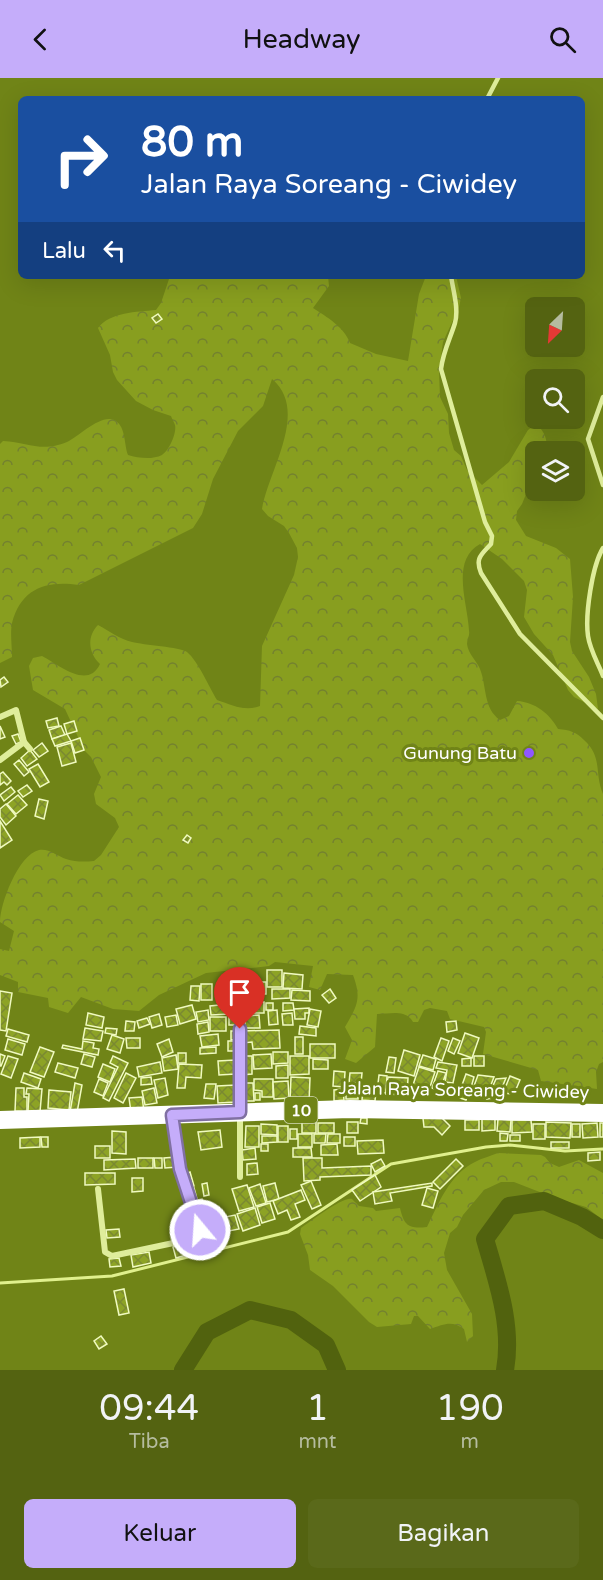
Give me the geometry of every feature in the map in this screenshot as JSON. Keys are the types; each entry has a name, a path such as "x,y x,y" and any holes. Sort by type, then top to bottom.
{"highway":[{"name":"Jalan Raya Soreang - Ciwidey","path":"0,1120 361,1109 603,1113"}],"street":[{"path":"0,717 16,710 24,742 30,749"},
{"path":"0,760 24,742"},
{"path":"240,1029 240,1177"},
{"path":"98,1189 105,1252 112,1256 196,1238 200,1235 183,1182 176,1151 172,1115"}],"lane":[{"path":"489,96 498,78"},
{"path":"451,279 456,315 442,356 441,369 485,522 492,536 491,544 481,555 478,564 481,573 520,634 603,718"},
{"path":"603,398 588,439 603,485"},
{"path":"603,548 598,560 589,604 588,636 603,676"}],"green space":[{"path":"169,279 328,279 329,286 313,308 339,327 350,343 376,354 408,361 419,294 425,279 457,279 461,298 443,342 439,371 440,397 448,414 449,433 454,450 461,456 467,470 482,485 509,462 528,430 541,429 544,433 546,441 525,441 525,497 517,511 516,520 526,536 556,548 570,559 573,597 570,642 572,651 589,677 596,694 598,709 574,697 568,690 553,655 534,634 524,617 527,590 524,581 502,559 480,544 471,551 465,561 463,572 469,633 467,644 480,669 491,710 500,720 509,716 517,701 536,706 551,718 558,729 581,737 590,746 596,759 603,794 603,1062 599,1064 596,1072 597,1089 541,1081 538,1070 483,1054 486,1032 484,1027 450,1019 447,1011 430,1008 424,1010 418,1022 413,1022 402,1014 377,1014 375,1047 356,1063 345,1059 352,1040 345,1027 357,1002 356,983 353,975 327,974 320,990 309,987 313,966 275,962 269,966 206,973 159,995 139,1011 113,1009 81,997 68,1013 49,1007 48,998 18,992 18,982 0,975 0,949 9,951 14,931 0,922 3,904 17,870 24,861 31,854 42,850 69,860 94,861 101,855 119,827 115,818 96,804 94,794 101,777 91,757 84,750 65,709 33,690 29,666 33,658 42,656 73,673 88,675 100,664 93,655 90,645 94,630 98,625 128,641 187,652 217,700 233,706 254,708 260,706 262,646 294,575 298,557 297,548 284,526 268,516 262,509 287,424 287,407 283,392 272,379 263,406 238,431 213,479 202,514 193,528 79,585 56,584 37,589 29,594 16,611 12,623 12,657 0,663 0,444 3,441 50,447 67,442 98,422 110,419 116,421 122,428 128,455 149,458 165,453 175,432 171,416 136,401 117,380 110,355 98,328 117,316 156,310 161,303"},
{"path":"498,1153 541,1155 559,1167 579,1160 603,1173 603,1220 586,1207 514,1182 501,1182 484,1190 450,1233 444,1253 447,1270 472,1314 473,1336 467,1342 464,1329 460,1326 448,1324 430,1329 418,1316 414,1316 411,1324 377,1327 333,1286 310,1270 308,1255 300,1234 301,1228 334,1205 352,1199 359,1206 373,1208 376,1211 400,1208 403,1219 408,1225 427,1227 446,1190 458,1174 475,1162"}],"building":[{"path":"158,314 162,319 156,323 152,318"},
{"path":"4,677 8,682 1,687 0,680"},
{"path":"57,718 59,726 48,728 46,721"},
{"path":"74,721 77,731 67,734 64,724"},
{"path":"0,726 5,737 0,739"},
{"path":"61,726 65,735 52,739 49,730"},
{"path":"18,734 21,742 16,744 12,736"},
{"path":"67,734 71,741 55,746 52,739"},
{"path":"80,738 84,750 75,753 71,741"},
{"path":"42,743 48,751 39,757 33,750"},
{"path":"71,743 76,762 62,766 57,747"},
{"path":"30,750 37,759 27,766 21,758"},
{"path":"19,760 29,772 24,776 14,764"},
{"path":"38,764 49,782 40,787 29,769"},
{"path":"3,772 11,781 7,785 4,782 0,785 0,774"},
{"path":"27,785 32,791 23,797 18,791"},
{"path":"11,787 15,792 4,801 0,795"},
{"path":"18,795 27,805 16,814 7,804"},
{"path":"39,799 48,801 44,819 35,816"},
{"path":"6,804 16,816 6,825 0,817 0,809"},
{"path":"0,821 12,840 0,848"},
{"path":"187,835 191,838 188,843 183,840"},
{"path":"267,970 282,970 282,987 267,987"},
{"path":"284,973 303,975 302,989 283,988"},
{"path":"253,982 266,982 266,994 253,994"},
{"path":"201,984 212,984 212,1000 201,1000"},
{"path":"191,986 200,986 199,1001 190,1000"},
{"path":"272,989 290,989 290,998 272,999"},
{"path":"330,989 336,998 329,1003 322,995"},
{"path":"292,990 310,991 310,1001 291,1000"},
{"path":"0,991 12,993 6,1031 0,1030"},
{"path":"231,1001 249,1001 248,1015 231,1014"},
{"path":"249,1002 264,1002 264,1013 249,1013"},
{"path":"266,1003 273,1003 273,1010 266,1010"},
{"path":"283,1003 293,1003 294,1010 283,1011"},
{"path":"229,1004 230,1014 211,1015 210,1006"},
{"path":"192,1005 196,1019 180,1024 176,1009"},
{"path":"309,1008 309,1013 305,1013 305,1019 295,1019 294,1009"},
{"path":"310,1009 321,1011 318,1027 307,1025"},
{"path":"208,1010 209,1020 198,1022 196,1012"},
{"path":"277,1010 278,1024 269,1025 268,1011"},
{"path":"88,1013 104,1017 102,1028 86,1025"},
{"path":"292,1013 293,1025 283,1025 282,1014"},
{"path":"159,1014 162,1025 152,1028 149,1017"},
{"path":"176,1015 178,1025 167,1027 165,1017"},
{"path":"259,1015 260,1028 245,1028 245,1016"},
{"path":"229,1016 243,1016 243,1025 229,1025"},
{"path":"210,1017 226,1017 226,1031 210,1031"},
{"path":"147,1018 150,1024 139,1028 137,1021"},
{"path":"126,1021 135,1022 134,1031 125,1031"},
{"path":"456,1021 457,1030 447,1032 446,1022"},
{"path":"208,1022 209,1032 198,1034 197,1024"},
{"path":"300,1026 316,1028 316,1036 299,1034"},
{"path":"85,1028 103,1031 101,1041 83,1039"},
{"path":"106,1028 117,1029 116,1035 105,1033"},
{"path":"8,1029 29,1035 27,1042 6,1036"},
{"path":"279,1030 280,1048 253,1049 252,1042 242,1043 241,1031"},
{"path":"231,1031 238,1031 238,1039 231,1040"},
{"path":"465,1033 479,1038 472,1058 458,1053"},
{"path":"218,1034 219,1045 202,1047 200,1036"},
{"path":"112,1035 124,1039 120,1053 107,1049"},
{"path":"295,1037 303,1037 303,1054 295,1054"},
{"path":"126,1038 140,1038 140,1048 127,1048"},
{"path":"441,1038 449,1041 442,1061 434,1057"},
{"path":"453,1038 460,1041 454,1054 448,1051"},
{"path":"8,1039 25,1044 22,1055 5,1050"},
{"path":"169,1039 173,1052 162,1057 157,1044"},
{"path":"83,1041 94,1043 93,1048 99,1049 98,1055 62,1048 63,1045 82,1049"},
{"path":"228,1041 237,1041 237,1051 228,1051"},
{"path":"310,1044 335,1044 335,1058 310,1058"},
{"path":"40,1047 54,1052 44,1077 30,1072"},
{"path":"216,1047 216,1053 200,1054 200,1048"},
{"path":"404,1050 420,1055 414,1076 398,1071"},
{"path":"273,1052 288,1052 288,1063 273,1064"},
{"path":"178,1053 186,1053 186,1063 178,1063"},
{"path":"0,1054 5,1056 1,1066 0,1066"},
{"path":"84,1054 95,1057 92,1067 81,1064"},
{"path":"271,1054 272,1068 254,1069 253,1055"},
{"path":"176,1055 178,1069 164,1071 162,1058"},
{"path":"423,1055 436,1059 433,1070 419,1066"},
{"path":"8,1056 18,1059 11,1078 1,1074"},
{"path":"113,1056 128,1063 109,1101 103,1098 118,1067 110,1063"},
{"path":"240,1056 252,1056 252,1074 241,1075"},
{"path":"290,1056 309,1056 309,1074 290,1075"},
{"path":"474,1056 484,1056 484,1066 474,1066"},
{"path":"389,1057 396,1058 394,1073 386,1072"},
{"path":"471,1058 471,1066 462,1066 462,1059"},
{"path":"313,1059 328,1060 328,1069 313,1069"},
{"path":"235,1060 235,1074 219,1075 218,1061"},
{"path":"160,1062 162,1073 139,1077 137,1067"},
{"path":"438,1062 457,1065 453,1083 445,1082 447,1070 436,1068"},
{"path":"58,1063 78,1068 75,1078 55,1072"},
{"path":"103,1064 115,1069 110,1082 98,1077"},
{"path":"179,1064 202,1065 201,1078 186,1077 185,1088 177,1088"},
{"path":"288,1065 288,1078 276,1078 276,1066"},
{"path":"419,1067 435,1072 427,1096 411,1091"},
{"path":"334,1071 345,1072 344,1087 333,1086"},
{"path":"438,1071 446,1073 440,1091 432,1088"},
{"path":"24,1073 41,1079 38,1088 21,1082"},
{"path":"126,1073 136,1078 123,1103 114,1098"},
{"path":"350,1073 362,1073 361,1083 349,1083"},
{"path":"466,1074 474,1077 470,1091 461,1088"},
{"path":"379,1075 387,1076 386,1093 377,1092"},
{"path":"478,1075 494,1077 486,1098 470,1097"},
{"path":"510,1076 520,1080 514,1094 503,1093"},
{"path":"151,1077 152,1084 141,1085 141,1078"},
{"path":"291,1077 310,1078 309,1102 290,1101"},
{"path":"388,1077 408,1078 407,1095 386,1094"},
{"path":"165,1078 168,1095 158,1098 154,1080"},
{"path":"506,1078 498,1097 487,1099 496,1079"},
{"path":"99,1079 108,1083 103,1096 94,1092"},
{"path":"254,1079 273,1079 273,1097 262,1097 262,1091 254,1090"},
{"path":"288,1081 289,1098 274,1099 273,1082"},
{"path":"75,1083 82,1085 77,1113 70,1112"},
{"path":"239,1083 253,1083 254,1101 242,1101"},
{"path":"206,1084 216,1084 214,1099 204,1098"},
{"path":"236,1085 237,1102 218,1103 217,1086"},
{"path":"16,1088 24,1088 24,1097 27,1097 27,1112 15,1111"},
{"path":"27,1088 42,1089 40,1112 28,1111"},
{"path":"154,1088 157,1103 145,1105 142,1091"},
{"path":"346,1088 358,1088 358,1099 346,1099"},
{"path":"343,1089 344,1100 334,1101 334,1090"},
{"path":"49,1090 71,1092 69,1110 48,1108"},
{"path":"363,1090 376,1091 375,1101 362,1100"},
{"path":"463,1090 469,1092 466,1100 460,1098"},
{"path":"255,1093 260,1093 260,1100 255,1100"},
{"path":"142,1097 144,1111 131,1112 129,1098"},
{"path":"495,1117 495,1130 482,1131 482,1118"},
{"path":"361,1118 367,1118 367,1124 360,1123"},
{"path":"423,1118 442,1118 450,1126 442,1135 434,1127 424,1127"},
{"path":"498,1119 511,1120 510,1132 497,1131"},
{"path":"302,1120 316,1120 316,1133 302,1133"},
{"path":"465,1120 479,1120 479,1130 465,1130"},
{"path":"512,1120 531,1120 532,1132 512,1133"},
{"path":"347,1122 358,1122 358,1133 347,1133"},
{"path":"546,1122 571,1123 570,1138 546,1137"},
{"path":"318,1123 334,1123 334,1133 318,1133"},
{"path":"597,1123 598,1137 583,1138 582,1124"},
{"path":"600,1123 603,1123 603,1137 600,1137"},
{"path":"261,1124 277,1125 277,1135 261,1134"},
{"path":"533,1124 545,1124 545,1139 533,1139"},
{"path":"572,1124 580,1124 580,1137 572,1137"},
{"path":"246,1126 259,1126 259,1147 245,1147"},
{"path":"278,1126 288,1126 288,1142 278,1142"},
{"path":"290,1129 297,1129 297,1139 290,1139"},
{"path":"220,1130 222,1147 201,1150 198,1132"},
{"path":"112,1131 126,1132 126,1154 112,1153"},
{"path":"500,1133 508,1134 507,1141 500,1141"},
{"path":"298,1134 312,1134 312,1147 298,1147"},
{"path":"314,1134 326,1134 325,1143 314,1143"},
{"path":"328,1134 340,1134 340,1143 327,1143"},
{"path":"510,1135 520,1135 520,1141 510,1141"},
{"path":"262,1136 277,1136 277,1142 262,1143"},
{"path":"40,1137 40,1147 20,1148 20,1138"},
{"path":"41,1137 48,1137 48,1147 42,1147"},
{"path":"344,1137 355,1137 355,1146 344,1146"},
{"path":"383,1140 384,1153 358,1154 357,1141"},
{"path":"551,1142 569,1142 569,1148 551,1148"},
{"path":"261,1144 268,1144 268,1151 261,1151"},
{"path":"337,1144 338,1155 321,1155 321,1145"},
{"path":"95,1146 110,1146 110,1158 95,1158"},
{"path":"255,1148 256,1159 243,1160 242,1150"},
{"path":"293,1148 311,1148 312,1157 293,1157"},
{"path":"600,1152 600,1160 588,1161 588,1153"},
{"path":"176,1157 177,1167 165,1168 164,1158"},
{"path":"138,1158 153,1158 153,1168 138,1168"},
{"path":"154,1158 162,1158 162,1168 155,1168"},
{"path":"303,1158 322,1158 322,1168 371,1166 371,1175 320,1177 320,1180 304,1181"},
{"path":"135,1159 136,1168 104,1170 104,1160"},
{"path":"381,1159 385,1166 375,1172 371,1164"},
{"path":"456,1159 463,1166 440,1189 433,1182"},
{"path":"257,1163 258,1174 247,1175 247,1164"},
{"path":"190,1172 194,1186 187,1188 183,1175"},
{"path":"85,1173 115,1173 115,1184 85,1185"},
{"path":"375,1175 381,1187 360,1201 352,1190"},
{"path":"132,1178 143,1178 143,1191 132,1192"},
{"path":"311,1181 321,1205 312,1209 301,1185"},
{"path":"207,1183 209,1195 204,1196 202,1184"},
{"path":"275,1183 279,1199 267,1202 263,1186"},
{"path":"432,1183 432,1186 390,1193 392,1201 375,1204 373,1192"},
{"path":"260,1184 266,1203 256,1206 249,1188"},
{"path":"247,1185 254,1207 239,1211 232,1189"},
{"path":"194,1188 197,1199 191,1200 188,1190"},
{"path":"427,1188 438,1191 433,1208 422,1205"},
{"path":"301,1190 305,1200 295,1204 300,1217 291,1220 287,1210 278,1214 273,1201"},
{"path":"202,1199 204,1206 194,1208 192,1201"},
{"path":"270,1203 275,1219 262,1223 257,1207"},
{"path":"255,1208 260,1225 243,1231 237,1214"},
{"path":"235,1215 239,1229 229,1231 225,1217"},
{"path":"119,1229 120,1237 107,1238 106,1230"},
{"path":"190,1242 193,1253 176,1258 173,1247"},
{"path":"149,1252 151,1263 133,1267 131,1255"},
{"path":"119,1258 121,1266 110,1267 109,1259"},
{"path":"124,1289 129,1313 119,1315 114,1291"},
{"path":"101,1336 107,1344 99,1349 94,1341"}],"waterway":[{"path":"0,1283 112,1276 288,1232 391,1164 486,1147 510,1145 565,1151 603,1149"},
{"path":"505,1370 507,1336 503,1303 485,1239 509,1206 544,1201 582,1217 603,1230"},
{"path":"183,1370 207,1332 250,1310 291,1320 326,1345 337,1370"}],"place":[{"name":"Gunung Batu","path":"529,753"}],"route":[{"path":"200,1230 183,1182 176,1151 172,1115 240,1112 238,1071 240,1029"}]}
